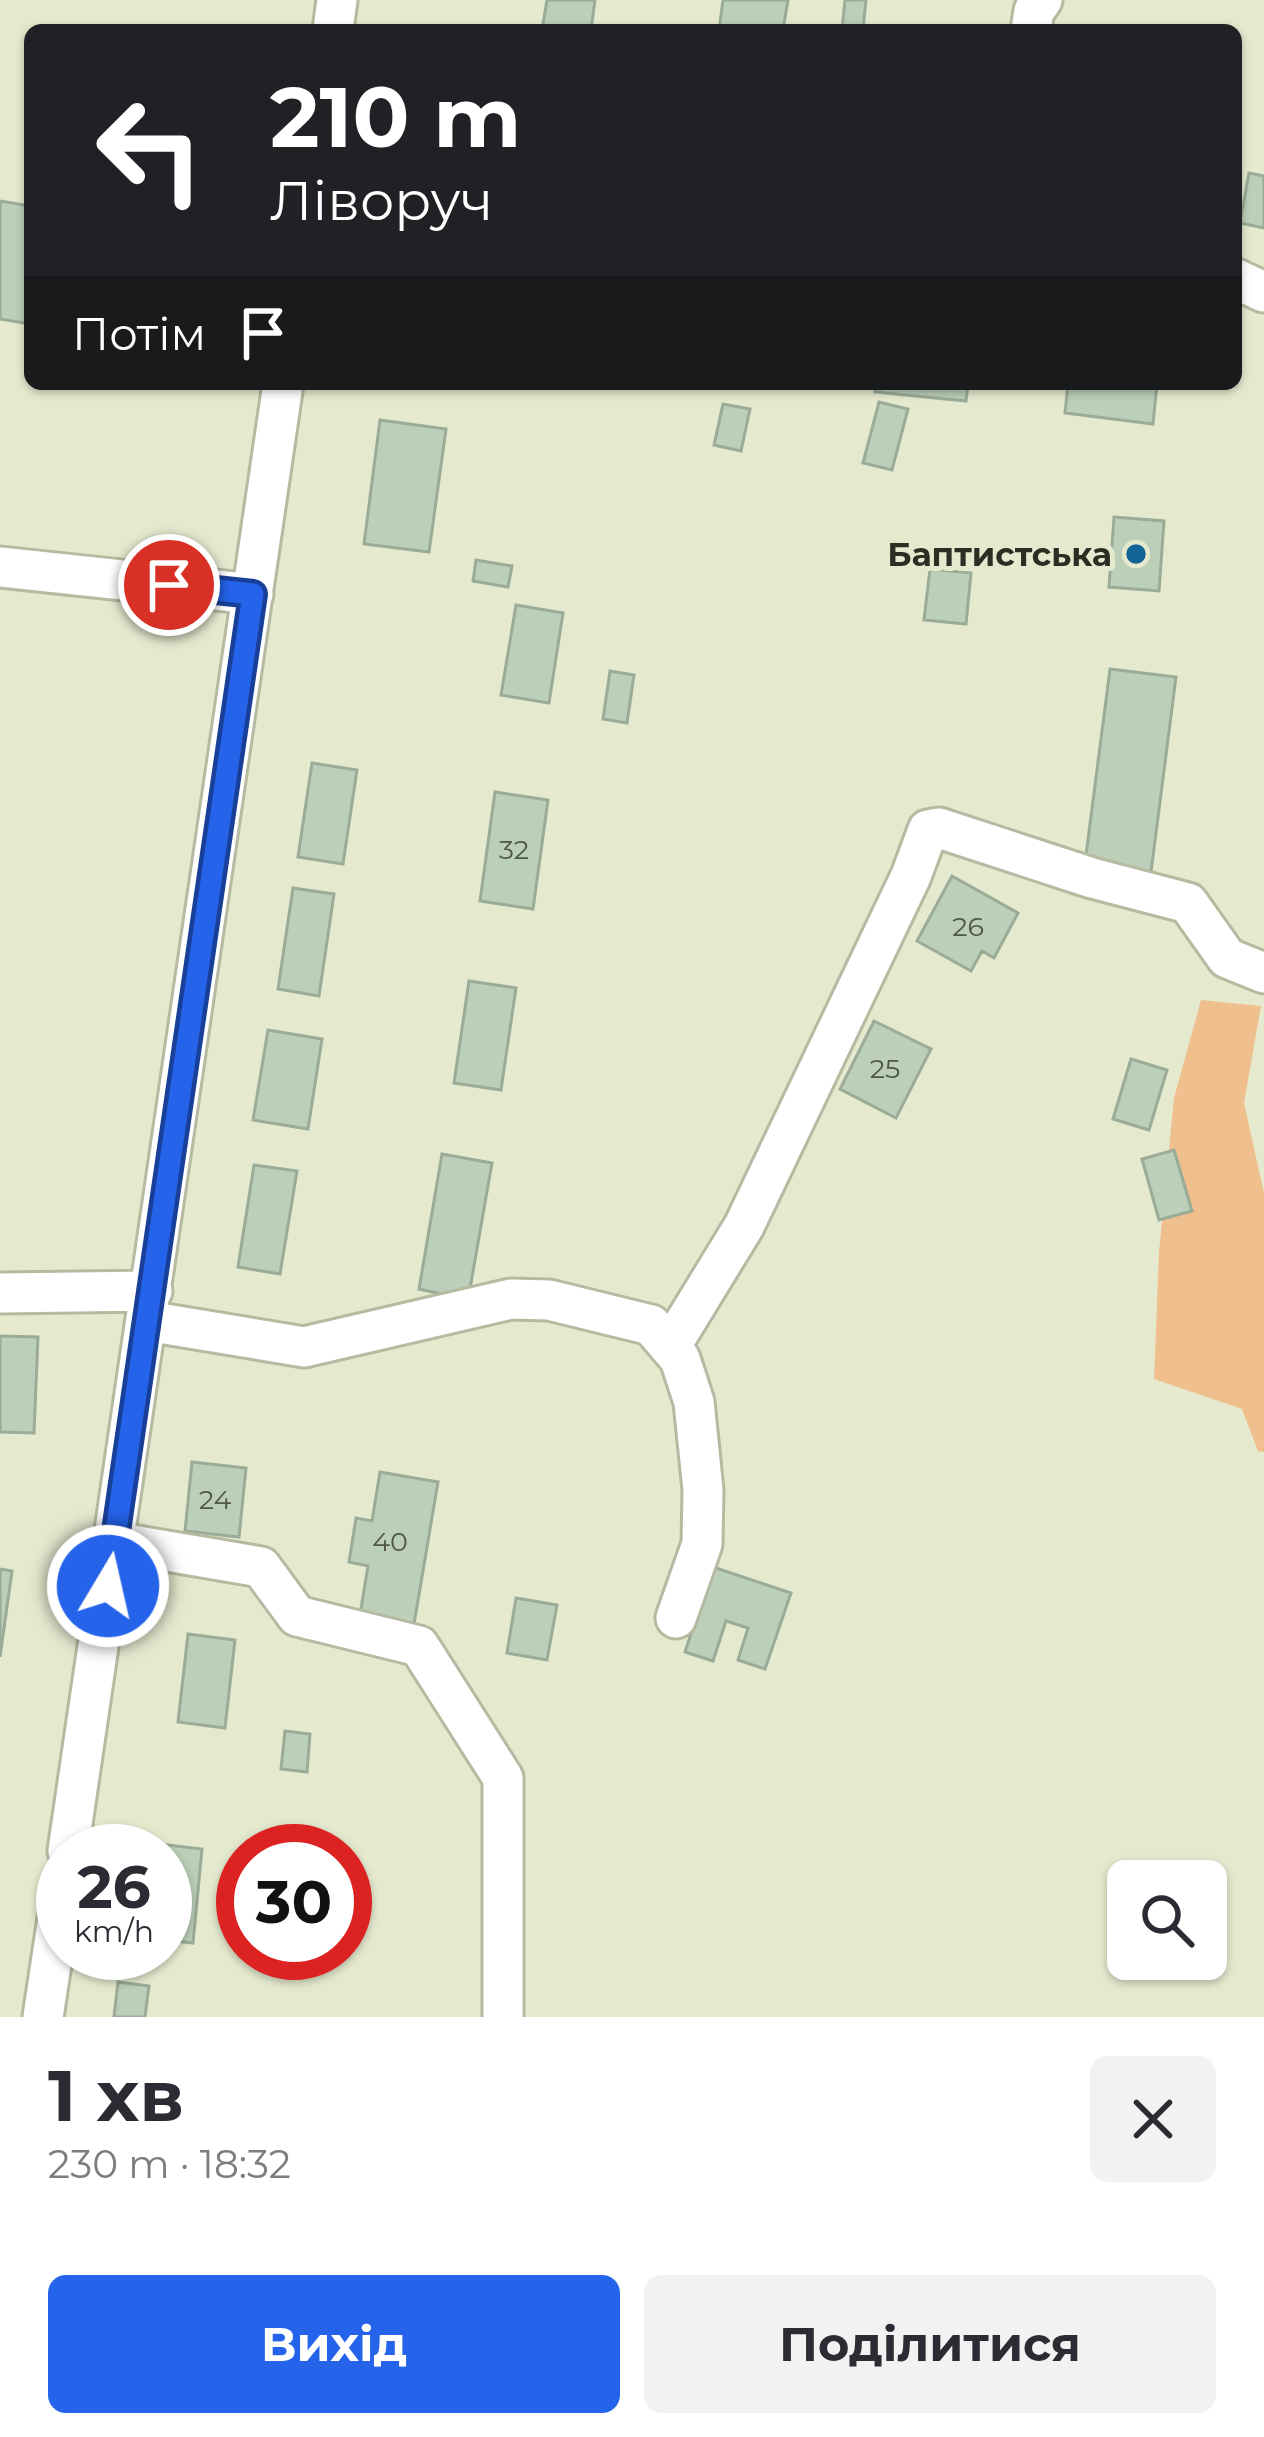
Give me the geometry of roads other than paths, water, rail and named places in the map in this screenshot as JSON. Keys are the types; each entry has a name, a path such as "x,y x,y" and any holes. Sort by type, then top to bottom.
{"street":[{"path":"72,1824 282,390"},
{"path":"0,567 253,594"},
{"path":"670,1347 744,1226 911,876 928,830 939,828 1092,878 1188,903 1227,958 1264,973"},
{"path":"0,1293 149,1306 304,1347 511,1299 549,1300 651,1325 680,1359 694,1402 704,1490 702,1544 676,1618"},
{"path":"114,1542 261,1567 297,1616 419,1646 503,1778 503,2017"},
{"path":"43,2017 49,1980"}],"place":[{"name":"Баптистська","path":"1136,554"}]}
